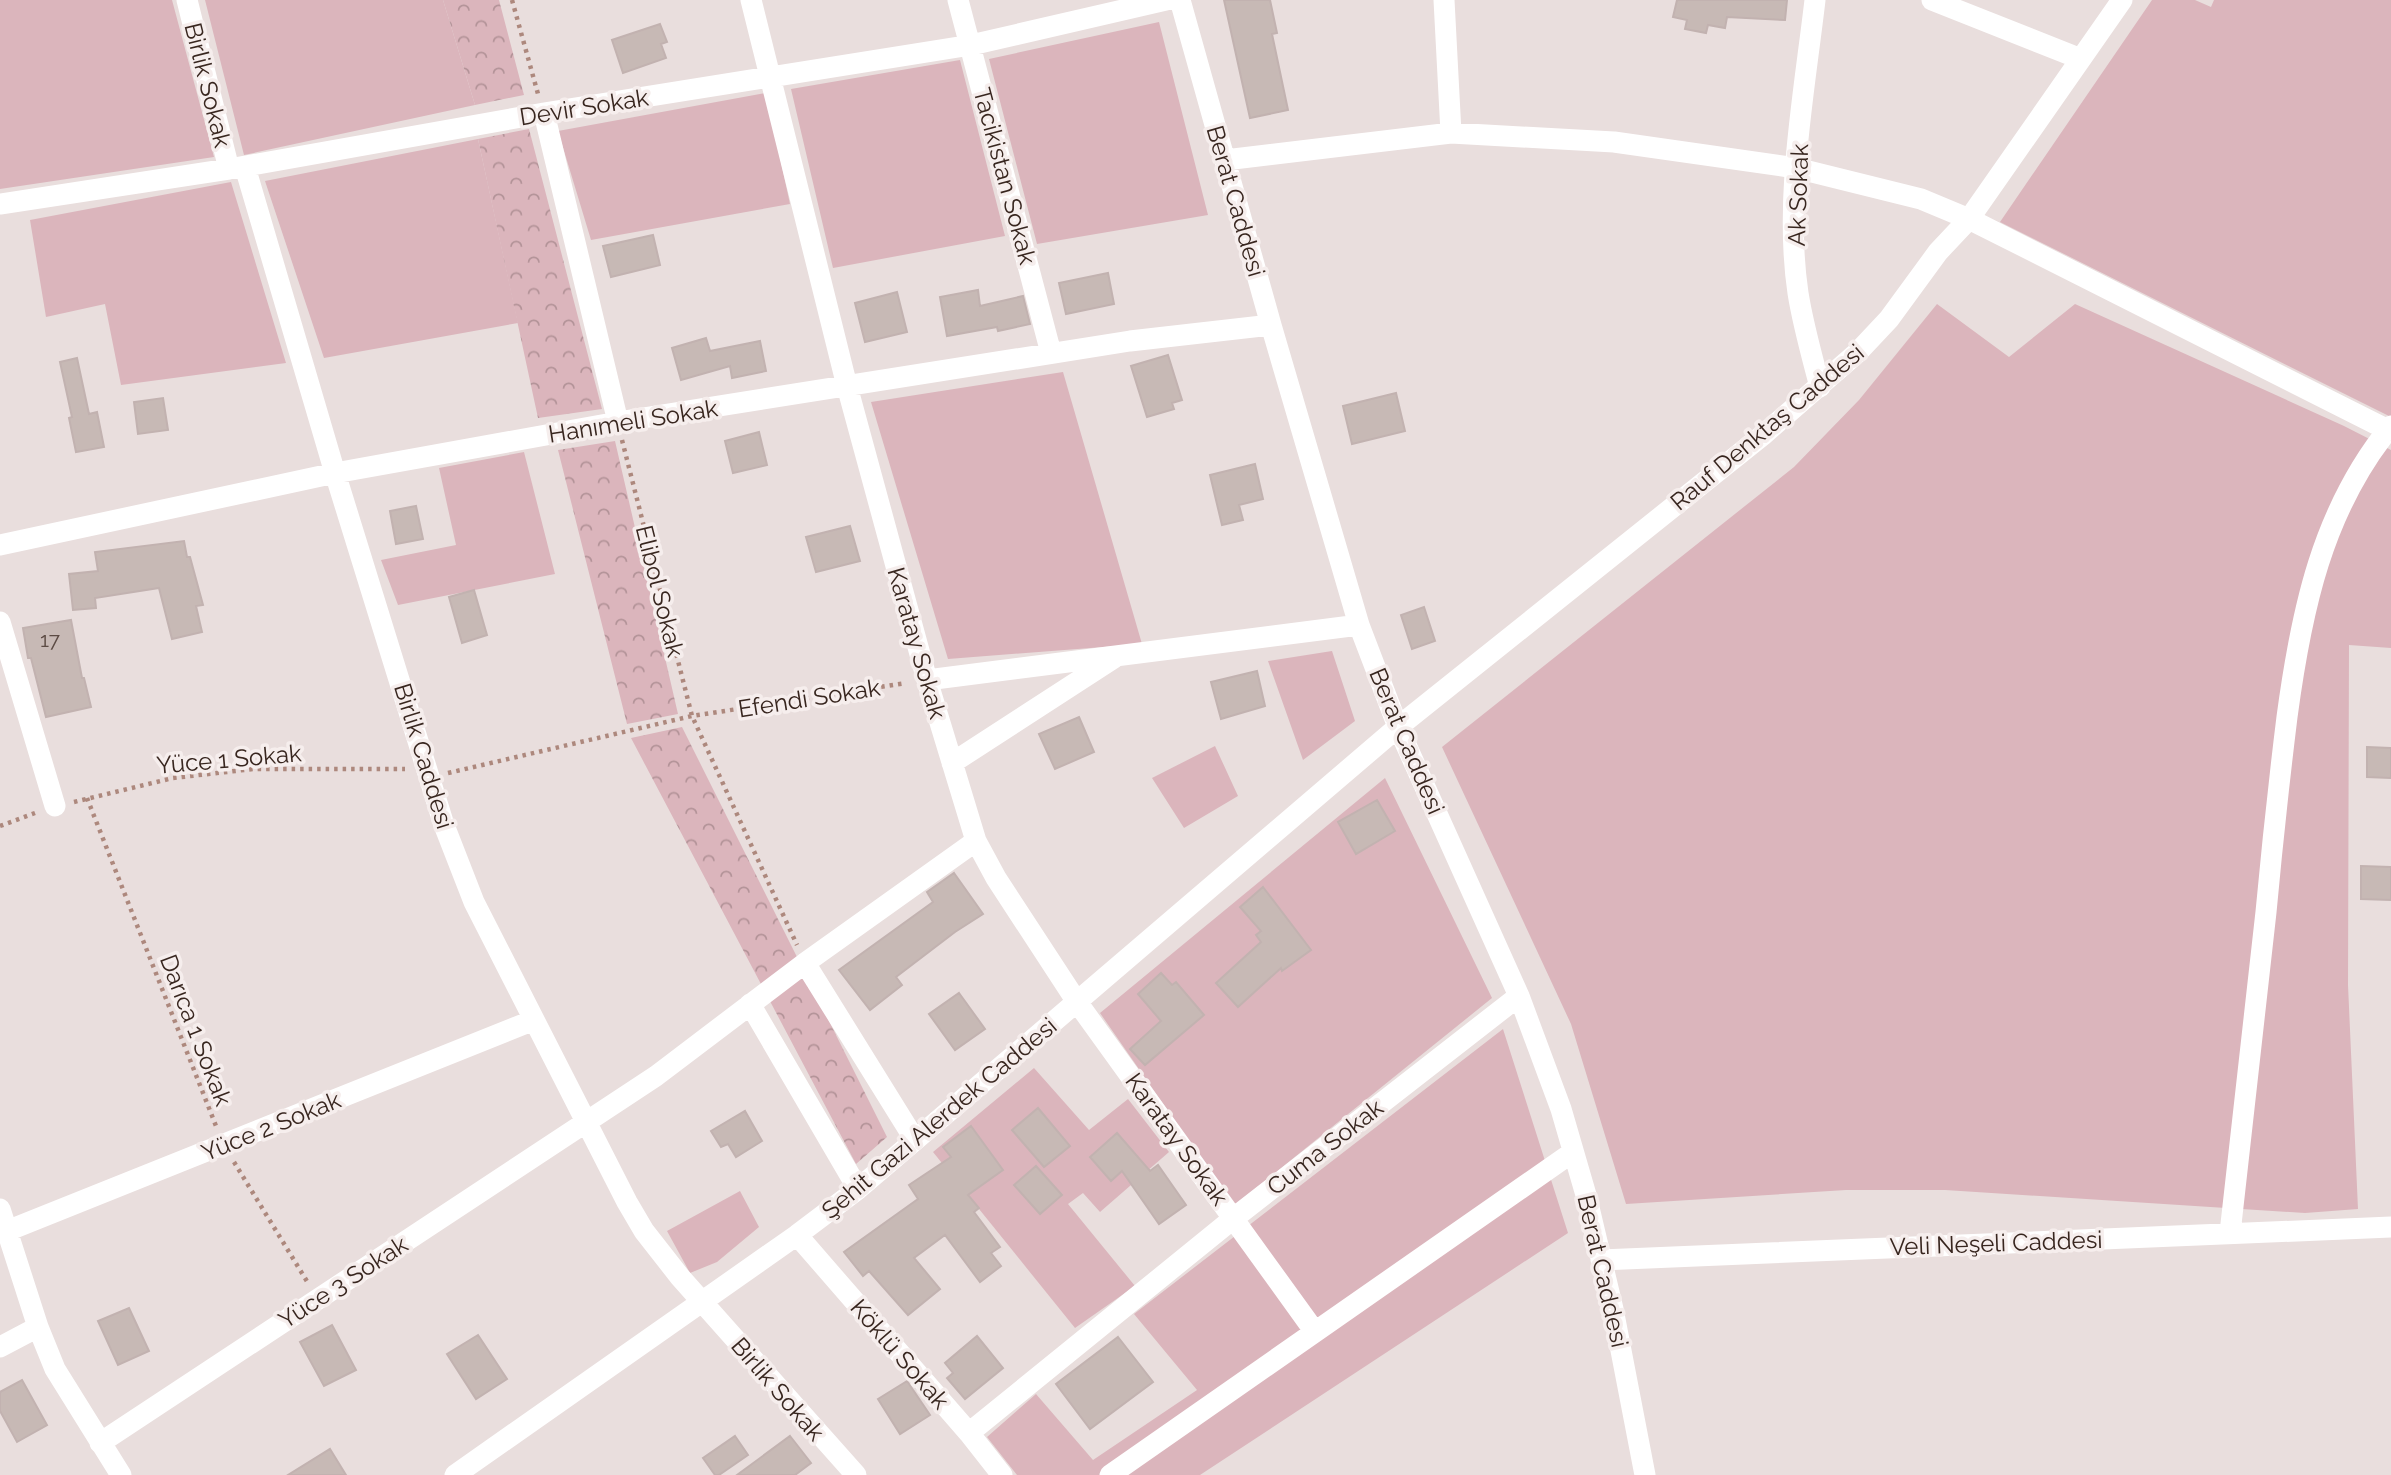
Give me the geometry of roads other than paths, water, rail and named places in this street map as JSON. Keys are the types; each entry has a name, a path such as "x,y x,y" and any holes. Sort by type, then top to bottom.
{"street":[{"name":"Birlik Sokak","path":"187,0 237,168"},
{"name":"Karatay Sokak","path":"751,0 846,386 927,680 976,841 996,878 1077,1002 1315,1332"},
{"name":"Tacikistan Sokak","path":"958,0 1051,353"},
{"name":"Devir Sokak","path":"0,204 237,168 544,113 971,45 1166,0"},
{"name":"Berat Caddesi","path":"1180,0 1359,625 1398,727 1519,996 1561,1109 1616,1322 1644,1475"},
{"path":"1444,0 1451,133"},
{"name":"Ak Sokak","path":"1815,0 1796,168 1794,249 1798,293 1820,387"},
{"path":"1932,0 2081,59"},
{"name":"Rauf Denktaş Caddesi","path":"1398,727 1820,387 1858,352 1889,319 1938,252 1969,219 2122,0"},
{"path":"544,113 618,422"},
{"path":"1225,160 1451,133 1614,142 1796,168 1921,200 1969,219 2390,428 2357,474 2329,531 2297,642 2230,1233"},
{"name":"Birlik Caddesi","path":"237,168 407,700 444,825 474,902 627,1202 644,1231 702,1302"},
{"name":"Hanımeli Sokak","path":"0,545 335,473 618,422 1130,341 1271,325"},
{"path":"0,622 55,806"},
{"path":"927,680 1359,625"},
{"path":"952,763 1119,655"},
{"name":"Şehit Gazi Alerdek Caddesi","path":"455,1475 797,1235 858,1189 1398,727"},
{"name":"Yüce 3 Sokak","path":"100,1443 656,1076 805,962 976,841"},
{"path":"805,962 915,1140"},
{"name":"Cuma Sokak","path":"969,1433 1234,1218 1519,996"},
{"path":"751,1004 858,1189"},
{"name":"Yüce 2 Sokak","path":"7,1231 534,1020"},
{"path":"1110,1475 1573,1152"},
{"path":"0,1209 38,1327 55,1369 121,1475"},
{"name":"Veli Neşeli Caddesi","path":"1601,1260 2391,1227"},
{"name":"Köklü Sokak","path":"797,1235 969,1433 1002,1475"},
{"name":"Birlik Sokak","path":"702,1302 856,1475"},
{"path":"0,1347 38,1327"}]}
